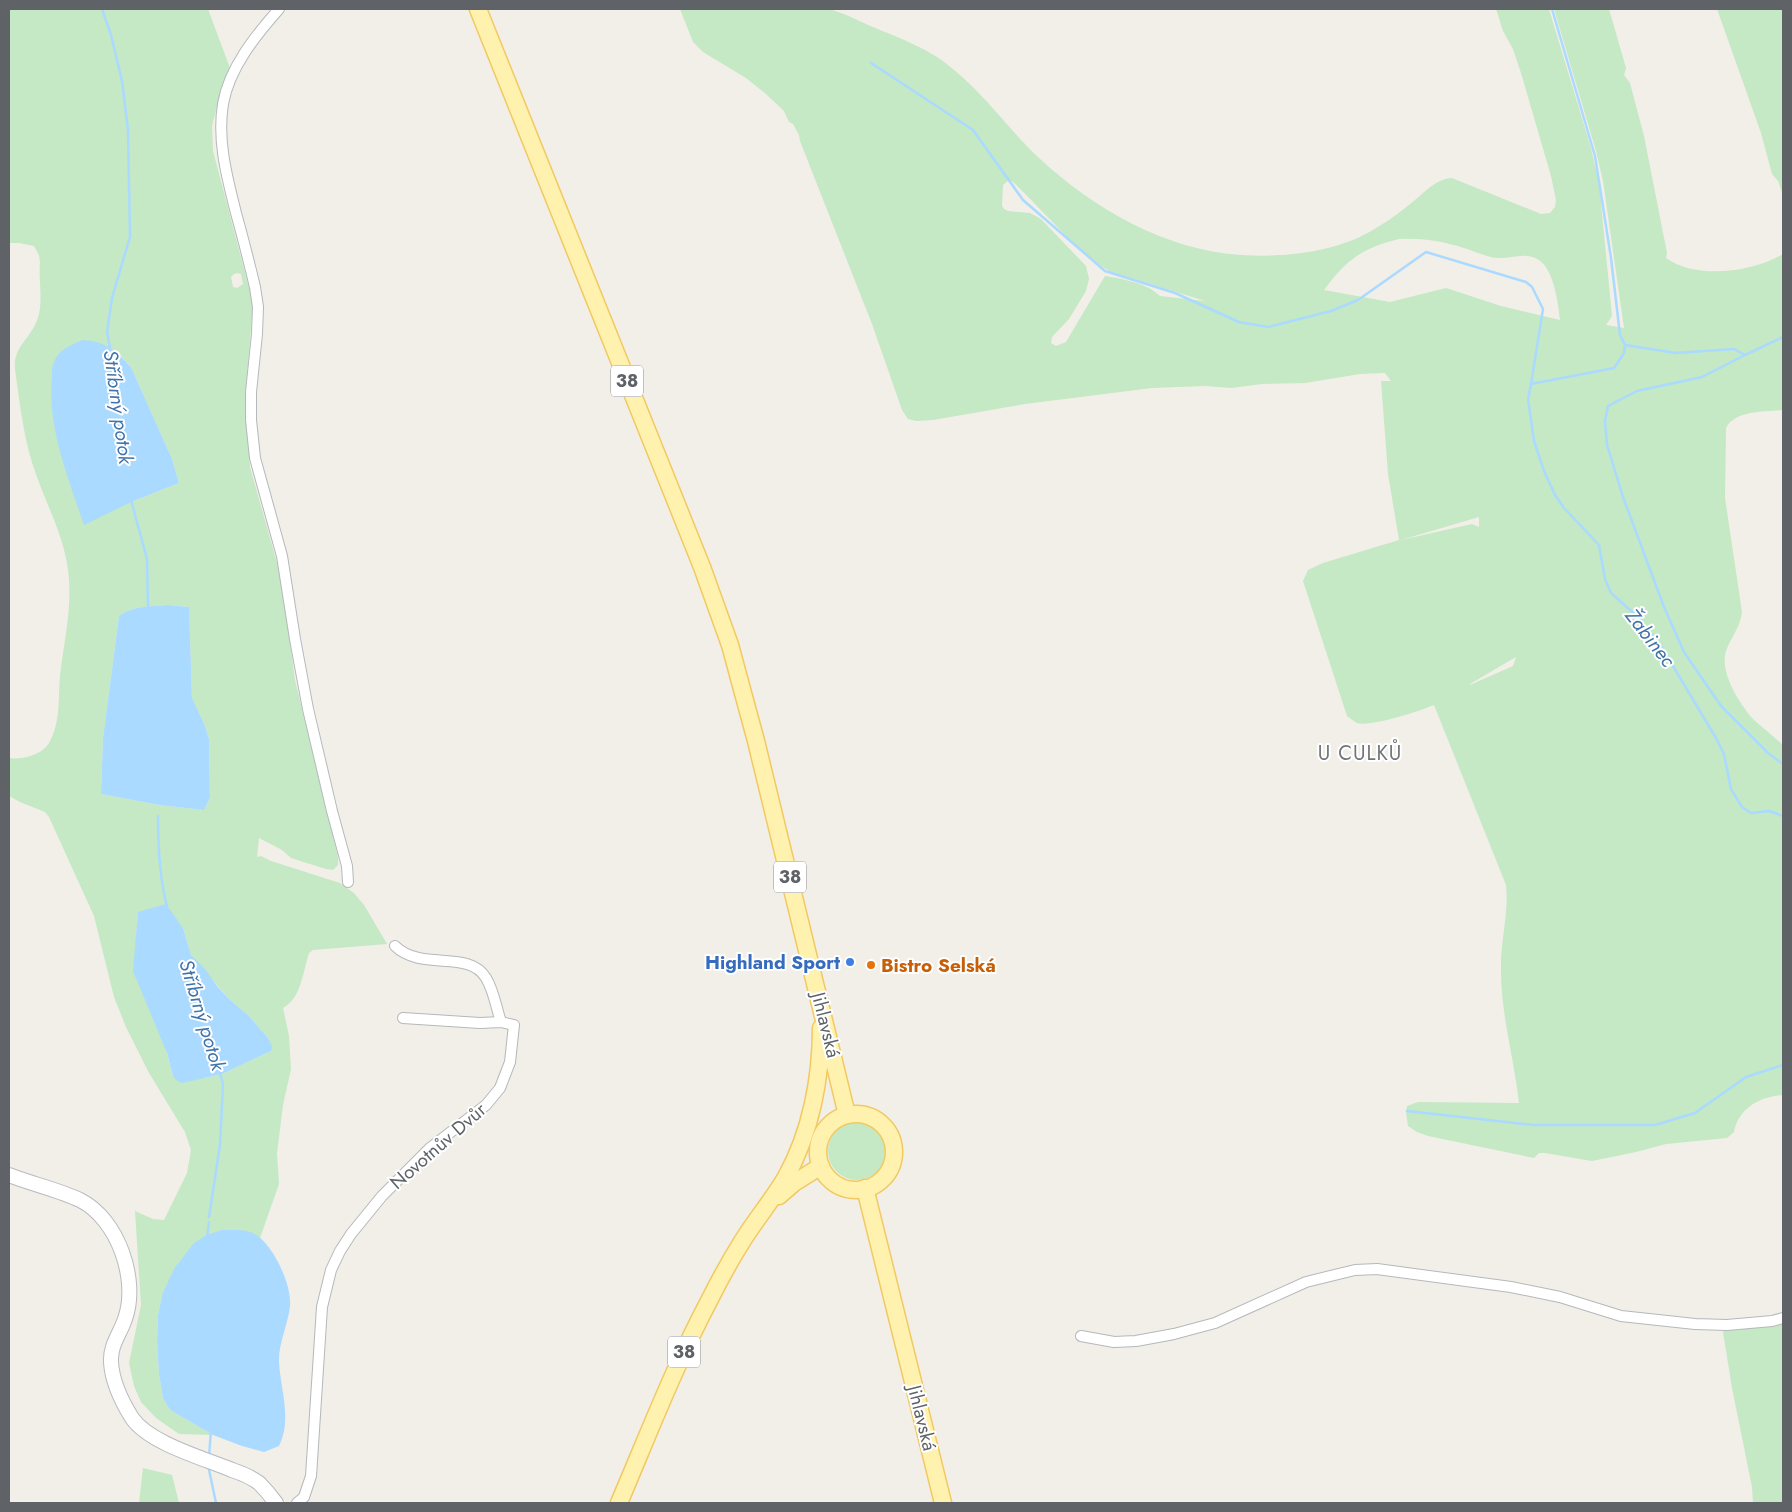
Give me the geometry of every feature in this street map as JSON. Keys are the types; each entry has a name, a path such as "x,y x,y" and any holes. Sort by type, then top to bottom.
{"main road":[{"name":"Jihlavská","path":"478,9 714,599 730,645 847,1115"},
{"path":"765,1210 790,1170 810,1114 820,1057 821,1019 818,995"},
{"path":"861,1114 879,1121 888,1131 893,1143 894,1156 890,1168 882,1179 865,1188 852,1189 839,1185 828,1177 821,1166 818,1152 821,1138 829,1126 840,1117 847,1115 861,1114"},
{"name":"38","path":"619,1503 668,1387 710,1299 742,1241 765,1210 794,1183 821,1166"},
{"name":"Jihlavská","path":"865,1188 943,1503"}],"street":[{"path":"279,9 245,54 234,74 224,102 221,125 222,152 256,294 257,334 251,392 251,420 255,458 282,556 294,639 308,709 347,866 348,882"},
{"name":"Novotnův Dvůr","path":"297,1503 304,1497 311,1476 322,1306 331,1270 340,1251 382,1196 430,1148 486,1105 500,1088 510,1062 514,1025 501,1022 491,988 485,976 475,966 467,962 416,958 406,955 395,946"},
{"path":"402,1018 480,1023 501,1022"},
{"path":"9,1175 80,1200 96,1211 104,1219 112,1232 126,1265 129,1291 126,1319 112,1348 111,1361 117,1388 133,1419 158,1440 244,1474 258,1482 276,1503"},
{"path":"1081,1336 1114,1342 1136,1341 1174,1334 1215,1323 1306,1282 1355,1270 1377,1269 1512,1287 1560,1298 1621,1316 1695,1324 1727,1325 1772,1321 1783,1318"}],"green space":[{"path":"818,8 840,13 936,56 966,80 1039,158 1060,177 1107,210 1158,236 1185,245 1213,251 1258,256 1311,252 1345,243 1381,225 1441,180 1452,178 1541,214 1550,213 1555,207 1556,200 1551,176 1521,73 1496,9 1549,9 1591,148 1599,183 1612,316 1606,325 1624,328 1603,181 1554,9 1609,9 1626,68 1624,75 1630,83 1644,136 1667,253 1666,258 1678,265 1693,269 1725,271 1756,265 1783,254 1783,410 1743,415 1730,422 1726,428 1725,498 1742,612 1726,651 1725,669 1732,688 1743,706 1754,720 1783,745 1783,1095 1759,1101 1745,1110 1736,1124 1734,1132 1727,1138 1666,1144 1592,1161 1545,1153 1539,1153 1534,1158 1428,1136 1408,1126 1407,1106 1418,1102 1519,1103 1501,983 1501,955 1507,895 1506,885 1434,705 1373,723 1357,723 1347,716 1303,581 1308,570 1323,563 1399,540 1388,474 1381,381 1391,381 1385,373 1360,374 1305,383 1262,384 1231,388 1205,386 1152,388 1025,404 933,420 916,421 908,419 902,410 872,324 799,135 793,124 789,122 784,111 766,94 746,78 703,52 693,42 680,9","holes":["1009,180 1013,182 1085,254 1111,272 1205,301 1160,296 1142,285 1105,276 1066,342 1056,346 1051,343 1052,337 1069,319 1086,291 1089,279 1086,266 1041,219 1030,213 1004,209 1002,206 1003,185","1399,239 1424,240 1440,242 1493,257 1534,257 1544,265 1552,279 1560,320 1501,306 1446,288 1390,302 1324,290 1348,263 1365,251","1479,517 1479,527 1472,524 1401,540","1516,657 1513,666 1470,684"]},
{"path":"9,9 208,9 230,68 220,94 212,126 213,151 252,299 245,399 250,467 277,563 285,601 295,680 338,857 338,865 333,870 326,869 291,858 282,850 259,838 257,857 261,856 340,883 354,893 364,905 387,944 313,950 309,953 298,991 289,1004 283,1008 289,1036 291,1069 283,1105 277,1153 279,1184 260,1238 247,1232 222,1230 162,1295 158,1315 157,1341 163,1398 170,1410 213,1435 179,1434 156,1418 141,1402 134,1386 129,1363 141,1305 135,1211 153,1219 164,1220 187,1173 191,1150 185,1132 149,1073 126,1027 114,997 94,916 49,817 45,812 9,796 9,758 26,757 42,751 49,743 56,727 67,623 69,583 63,546 29,451 15,369 18,351 32,331 40,310 39,255 34,246 9,243","holes":["234,274 241,274 243,284 237,288 233,287 231,277","120,355 131,367 172,459 179,483 131,502","149,606 189,607 192,699 209,739 210,798 204,810 159,805 101,794 103,738 119,616 130,610","138,912 183,928 191,955 228,998 250,1017 268,1038 271,1051 222,1074 205,1078 173,1076 136,939"]},
{"path":"1717,9 1783,9 1783,195 1778,181 1772,174 1761,133"},
{"path":"851,1122 863,1122 878,1130 886,1145 886,1157 878,1172 863,1180 851,1180 836,1172 828,1157 828,1145 836,1130"},
{"path":"1783,1320 1783,1503 1753,1503 1752,1487 1723,1332 1724,1330"},
{"path":"143,1468 172,1475 179,1503 139,1503"}],"water":[{"path":"83,340 105,345 131,367 172,459 179,483 131,502 84,525 60,452 51,396 52,367 56,358 66,348"},
{"path":"168,605 189,607 192,698 209,739 210,798 204,810 159,805 101,794 103,738 119,616 136,608"},
{"path":"166,904 183,928 191,955 228,998 250,1017 268,1038 272,1046 271,1051 222,1074 182,1083 173,1076 167,1053 133,971 138,912"},
{"path":"222,1230 246,1231 260,1238 268,1246 280,1265 290,1297 289,1313 279,1356 285,1405 285,1426 279,1446 264,1452 213,1435 170,1410 163,1398 157,1341 158,1315 162,1295 174,1269 194,1243 207,1235"}],"waterway":[{"name":"Stříbrný potok","path":"102,9 111,35 122,81 128,130 130,237 112,298 107,332 110,348"},
{"path":"1552,9 1595,156 1611,258 1620,335 1625,345"},
{"path":"871,63 973,130 1023,200 1105,271 1175,293 1239,322 1268,327 1331,311 1358,300 1426,252 1526,282 1532,287 1543,309 1531,384"},
{"name":"Žabinec","path":"1783,337 1745,355 1734,349 1676,353 1625,345 1624,353 1614,368 1531,384 1528,399 1534,441 1544,471 1555,495 1564,508 1599,545 1605,579 1611,593 1639,618 1661,646 1716,738 1724,754 1731,789 1742,807 1751,813 1769,811 1783,816"},
{"path":"1745,355 1702,377 1637,391 1608,406 1605,421 1607,445 1623,497 1664,607 1684,652 1721,706 1768,753 1783,764"},
{"name":"Stříbrný potok","path":"131,500 147,559 148,607"},
{"name":"Stříbrný potok","path":"158,816 162,884 167,906"},
{"path":"1407,1111 1533,1125 1655,1125 1695,1113 1746,1077 1783,1065"},
{"name":"Stříbrný potok","path":"209,1217 220,1145 223,1084 220,1073"},
{"name":"Stříbrný potok","path":"207,1238 209,1222"},
{"name":"Stříbrný potok","path":"209,1457 211,1430"},
{"name":"Stříbrný potok","path":"208,1465 216,1503"}],"place":[{"name":"Highland Sport","path":"850,962"},
{"name":"Bistro Selská","path":"871,965"}],"district":[{"name":"U CULKŮ","path":"1360,753"}]}
